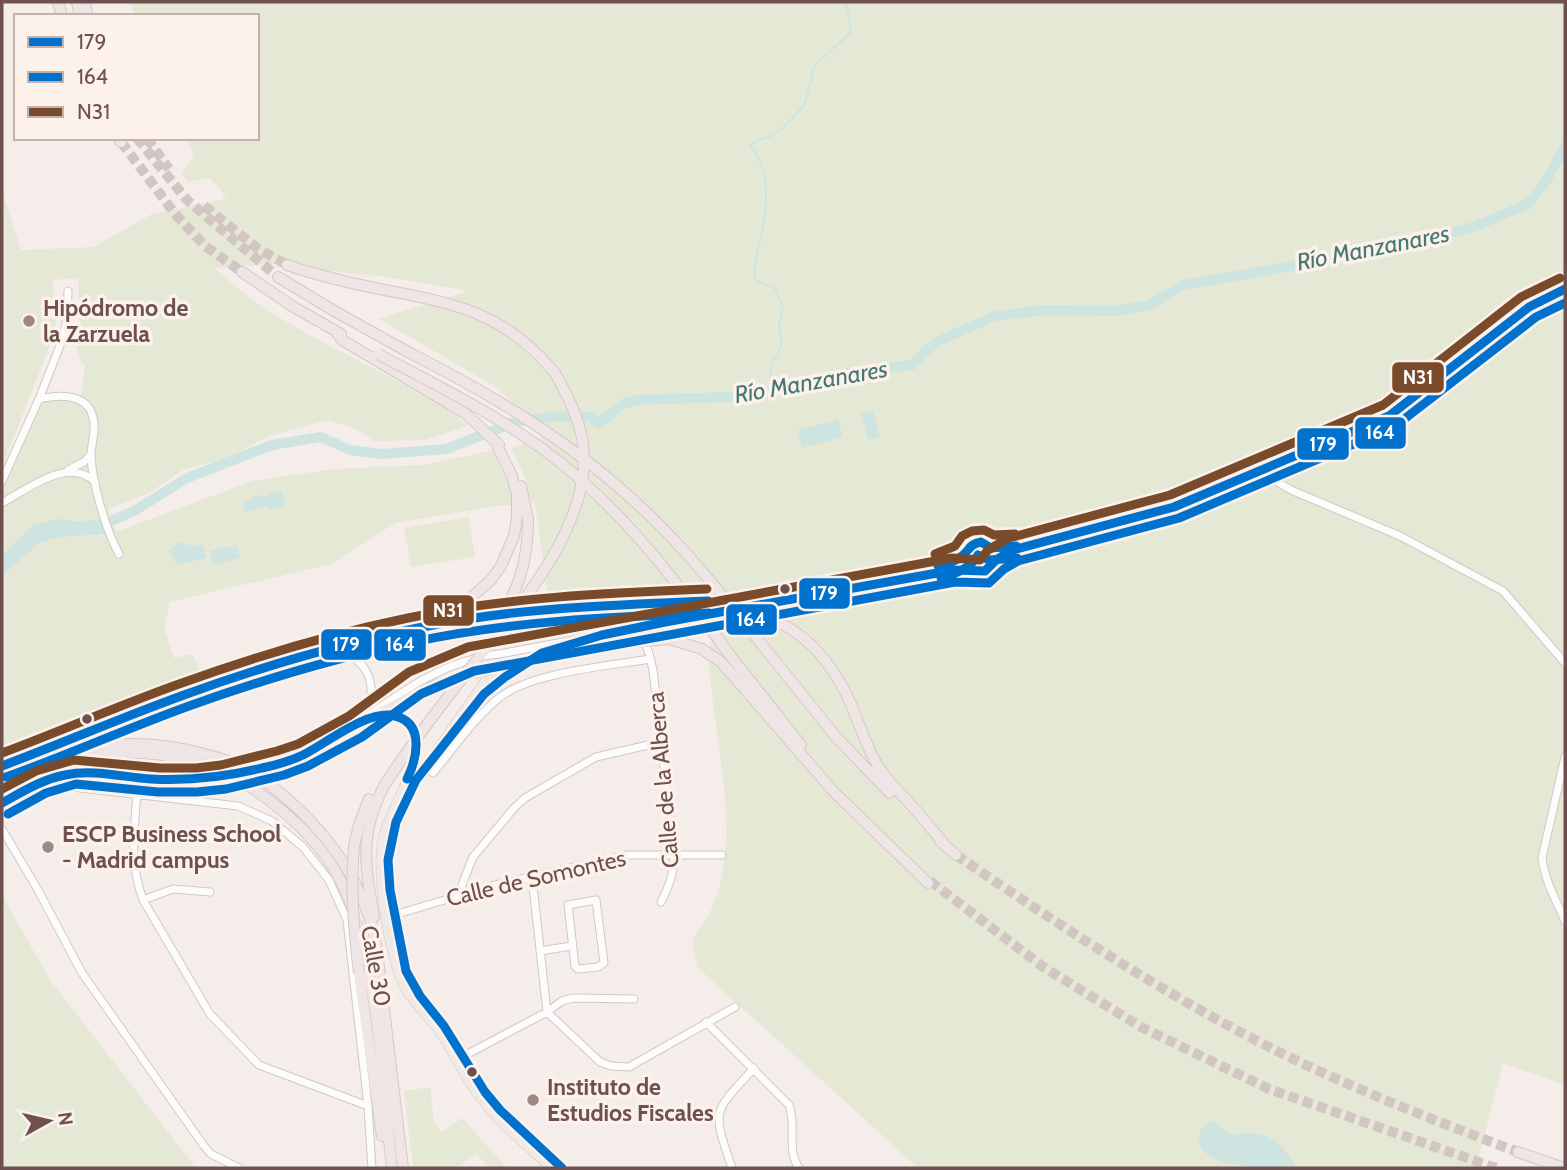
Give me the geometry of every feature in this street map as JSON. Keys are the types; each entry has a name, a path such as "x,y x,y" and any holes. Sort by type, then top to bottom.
{"highway":[{"path":"287,265 327,278 454,305 502,326 524,341 555,373 573,408 585,455 583,474 566,531 536,584 381,783 359,825 351,878 352,915 387,1168"},
{"path":"242,272 465,413 495,441 510,460 523,495 528,519 525,563 518,584 497,623 389,764 381,783 366,831 364,853 376,941"},
{"path":"278,277 336,313 505,404 609,479 651,516 686,554 837,738 956,855"},
{"path":"361,723 428,688 473,673 634,642 669,639 702,649 721,662 834,792 929,882 814,761 660,562 632,530 582,482 545,450 499,420 378,357"},
{"path":"121,719 250,665 432,615 454,607 479,591 501,566 514,536 517,517 517,495 512,476 495,441"},
{"path":"520,612 713,606 738,608 785,624 806,639 826,660 849,700 869,749 887,780 944,844"},
{"name":"Calle 30","path":"2,771 66,752 110,744 133,742 179,747 231,762 268,783 296,805 318,829 349,872 371,922 376,941 402,1168"},
{"name":"Calle 30","path":"2,786 69,762 112,753 134,752 176,756 216,769 254,789 288,813 320,846 341,879 367,958 392,1168"},
{"path":"26,778 75,772"},
{"path":"1518,1152 1564,1168"}],"main road":[{"path":"363,641 448,626 464,626 477,632 492,652 490,671 407,796 393,831 388,869 394,915 404,966 410,980 444,1026 493,1102 562,1168"},
{"path":"440,747 484,694 523,664 542,653 602,635"},
{"path":"361,723 392,716 407,723 415,735 418,749 411,774 388,821 381,857 382,886 398,969 408,992 441,1034 479,1097 551,1168"}],"street":[{"path":"2,766 187,694 294,660 443,623 520,612 785,594 952,562 964,555 975,543 981,542 991,548 1033,544 1153,515 1389,416 1529,307 1565,288"},
{"path":"2,481 39,399 67,320 68,291"},
{"path":"1479,348 1565,297"},
{"path":"39,399 64,395 76,398 89,410 94,421 91,454 95,483 111,540 119,554"},
{"path":"2,503 56,474 68,471 84,462 91,454"},
{"path":"68,471 83,473 95,483"},
{"path":"1259,471 1291,490 1400,536 1503,591 1565,663"},
{"path":"828,594 969,568 979,573 984,572 994,560 1033,544"},
{"path":"991,548 994,560"},
{"path":"964,555 969,568"},
{"path":"4,800 41,782 75,772 159,780 190,781 223,777 303,755 361,723 415,684 452,666 484,656 690,617"},
{"path":"650,657 655,631 665,622"},
{"path":"625,630 645,642 650,657"},
{"path":"294,660 332,655 348,656 356,660 369,676 372,685 371,701 365,712 330,739"},
{"path":"433,774 481,714 502,696 530,681 650,657"},
{"name":"Calle de la Alberca","path":"650,657 674,856 674,871 661,902"},
{"path":"458,895 473,858 525,798 596,757 661,742"},
{"path":"1565,757 1542,858 1544,872 1565,920"},
{"path":"4,800 72,787 238,806 272,821 303,847 330,880 347,920 368,1106 372,1168"},
{"path":"137,793 132,857 137,884 143,900 210,1014 259,1065 368,1106"},
{"path":"2,829 82,973 123,1033 204,1146 211,1154 239,1168"},
{"name":"Calle de Somontes","path":"394,915 458,895 628,855 722,855"},
{"path":"532,877 547,1012 600,1062 620,1068 629,1067 735,1007"},
{"path":"143,900 173,888 210,892"},
{"path":"596,900 602,965 577,969 572,946 568,905 596,900"},
{"path":"540,951 572,946"},
{"path":"462,1057 547,1012 562,1001 573,998 634,999"},
{"path":"706,1022 789,1105 794,1123 792,1152 799,1168"},
{"path":"732,1168 718,1128 718,1113 724,1100 754,1068"}],"green space":[{"path":"130,2 1565,2 1565,1085 1503,1063 1476,1168 918,1168 697,967 692,940 712,908 726,848 724,786 709,662 710,644 722,588 548,598 535,502 532,502 523,473 511,448 555,433 542,433 499,389 379,319 468,291 388,277 329,271 297,262 215,268 234,286 279,317 436,403 468,426 425,440 375,441 353,428 327,420 266,437 231,457 183,470 151,492 109,509 116,532 252,481 333,469 423,465 490,451 496,451 505,468 515,506 504,505 395,523 332,564 170,602 164,628 174,658 193,654 200,672 2,750 2,488 44,395 65,393 84,399 81,396 85,366 80,360 72,332 80,322 78,278 52,280 57,318 52,341 2,467 2,190 21,250 94,247 152,214 226,199 219,187 209,178 188,182 182,174 194,156 187,140 259,140 259,14 134,14"},
{"path":"469,517 475,557 411,567 404,528"},
{"path":"2,895 50,980 196,1168 2,1168"},
{"path":"430,1087 434,1121 442,1132 462,1118 507,1168 489,1168 476,1153 457,1168 413,1168 404,1091"}],"water":[{"path":"873,410 880,437 868,440 861,413"},
{"path":"838,419 843,437 802,448 797,431"},
{"path":"282,491 285,507 270,510 266,507 245,512 243,502 260,495 266,498 269,493"},
{"path":"58,519 82,522 100,519 105,534 59,537 41,542 2,575 2,555 34,525"},
{"path":"178,542 192,546 203,545 206,558 178,565 168,552"},
{"path":"237,545 240,558 213,565 210,551"},
{"path":"1212,1121 1232,1134 1258,1134 1273,1139 1283,1148 1296,1168 1243,1166 1216,1159 1206,1153 1199,1140 1202,1127"}],"waterway":[{"path":"769,393 772,363 782,341 779,325 783,308 775,288 755,280 755,262 765,213 766,189 762,166 750,146 783,128 804,106 815,65 851,32 846,2"},
{"name":"Río Manzanares","path":"98,527 136,510 187,478 272,445 321,437 350,450 381,454 447,449 515,422 560,416 590,417 599,423 623,404 635,400 760,396 849,373 912,365 936,342 996,316 1043,310 1116,311 1149,305 1184,285 1337,258 1471,228 1528,204 1546,181 1565,146"}],"tunnel":[{"path":"139,140 187,200 278,277"},
{"path":"148,140 169,169"},
{"path":"121,142 176,215 205,246 242,272"},
{"path":"204,206 257,248 287,265"},
{"path":"742,608 828,594"},
{"path":"697,616 727,611"},
{"path":"956,855 1116,960 1240,1032 1312,1068 1429,1118 1518,1152"},
{"path":"930,881 1042,966 1141,1027 1269,1089 1496,1168"}],"transit line":[{"name":"N31","path":"2,789 36,771 74,760 160,768 196,768 221,765 277,751 298,744 349,716 409,672 468,647 952,558 980,560 988,550 1009,538 1170,495 1383,405 1521,297 1560,278"},
{"name":"179","path":"562,1168 500,1110 485,1092 444,1026 420,996 406,971 390,890 388,860 396,822 416,780 484,694 542,653 602,635 954,570 985,571 996,560 1013,550 1174,507 1389,416 1529,307 1565,289"},
{"name":"164","path":"8,814 46,793 76,784 158,792 197,792 226,789 284,775 308,766 362,737 421,694 474,671 955,582 989,583 1018,561 1179,518 1394,427 1536,317 1565,303"},
{"name":"N31","path":"935,554 955,546 962,536 972,531 984,530 994,535 1015,534"},
{"name":"179","path":"938,566 956,560 977,543 981,542 991,548 1016,546"},
{"name":"164","path":"941,578 967,567 978,555 989,560 1017,558"},
{"name":"N31","path":"2,753 207,674 292,647 379,624 482,605 595,594 707,589"},
{"name":"179","path":"2,766 216,684 313,653 378,637 510,613 708,601"},
{"name":"164","path":"6,777 216,696 385,648 450,635 523,625 597,618 709,613"},
{"name":"179","path":"2,803 41,783 76,773 179,779 221,776 267,767 303,755 360,722 384,715 405,720 415,734 416,752 407,779"}],"place":[{"name":"Hipódromo de la Zarzuela","path":"29,321"},
{"name":"ESCP Business School - Madrid campus","path":"48,847"},
{"name":"Instituto de Estudios Fiscales","path":"533,1100"}]}
